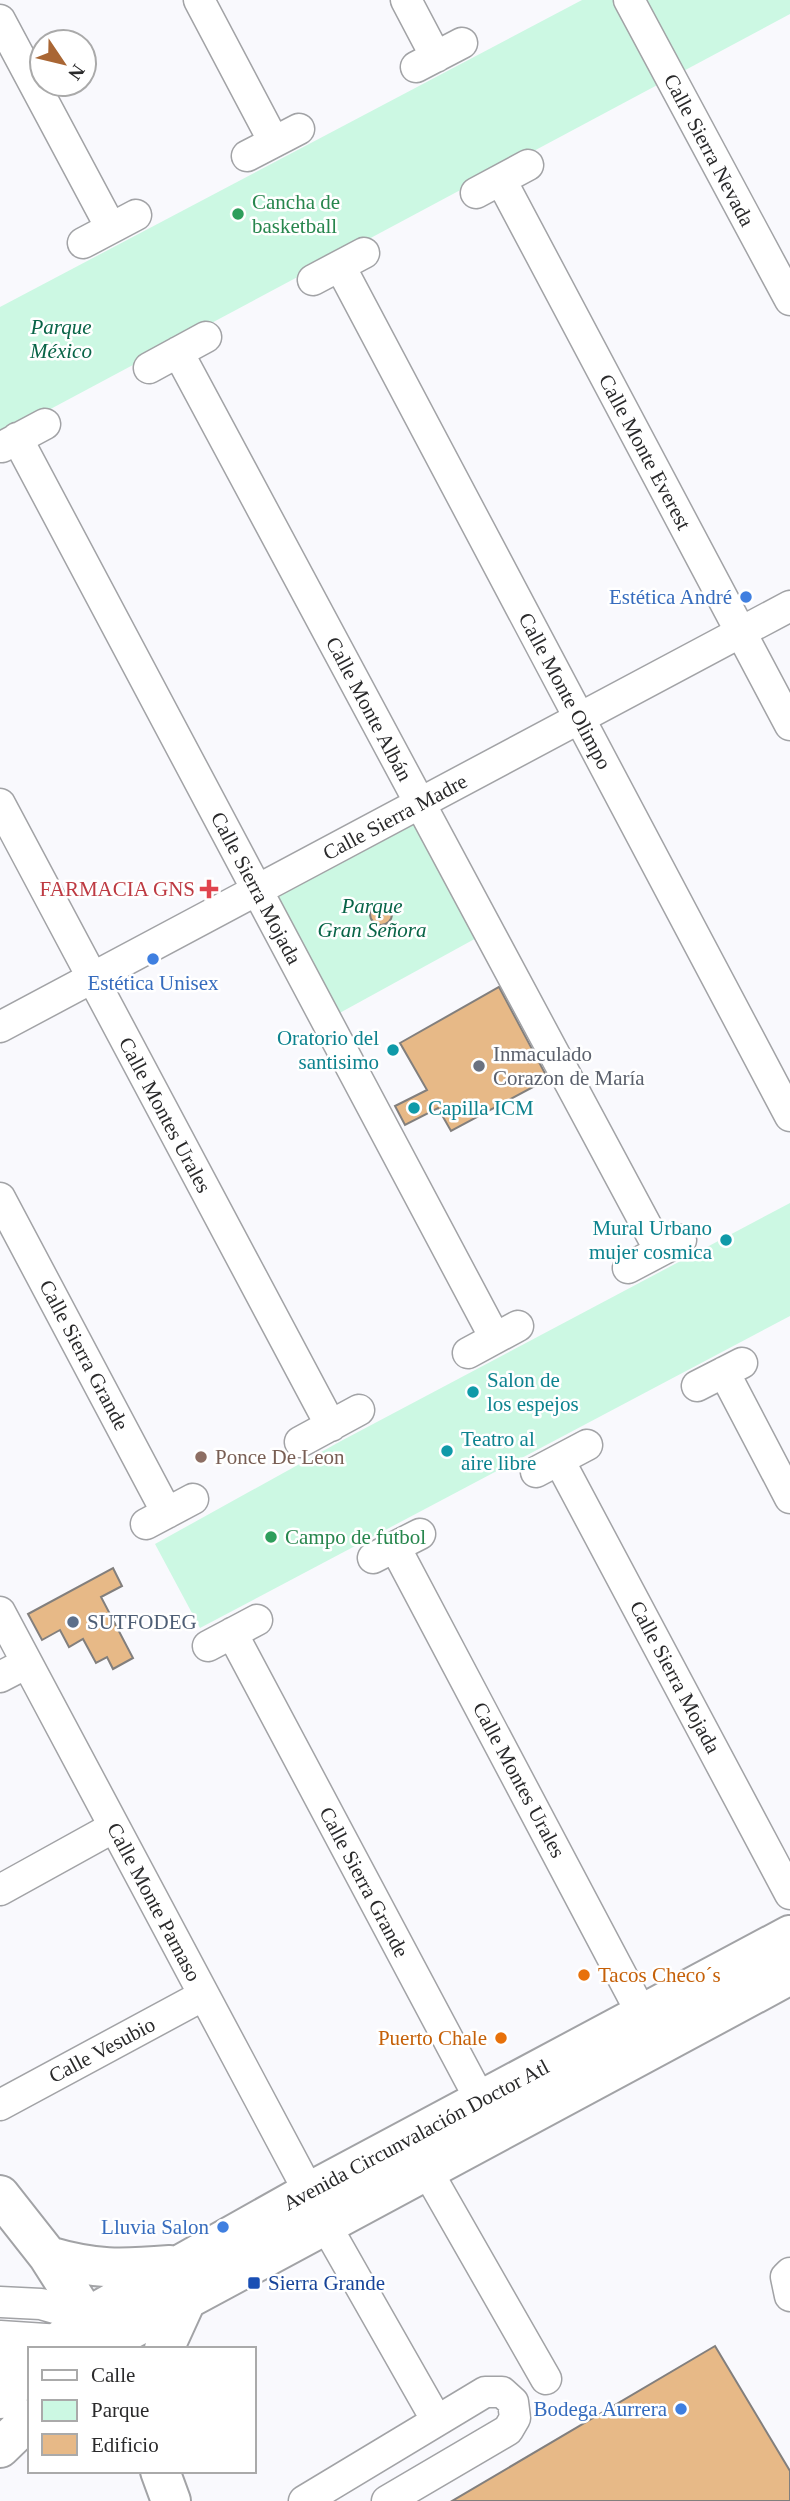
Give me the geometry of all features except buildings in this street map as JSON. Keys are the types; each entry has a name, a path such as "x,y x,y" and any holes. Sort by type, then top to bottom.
{"main road":[{"name":"Avenida Circunvalación Doctor Atl","path":"85,2341 179,2265 317,2208 426,2169 489,2115 642,2014 790,1935"},
{"name":"Avenida Circunvalación Doctor Atl","path":"85,2341 185,2302 317,2208 489,2115 790,1975"},
{"path":"0,2195 48,2256 85,2341"},
{"path":"48,2256 104,2269 179,2265"},
{"path":"165,2347 185,2302"},
{"path":"0,2349 11,2367 17,2412"},
{"path":"161,2473 171,2501"}],"street":[{"path":"199,0 286,136 247,156"},
{"path":"405,0 426,62 462,43"},
{"name":"Calle Sierra Nevada","path":"629,0 790,300"},
{"path":"0,20 124,221 83,243"},
{"name":"Calle Monte Everest","path":"528,165 488,186 741,632 790,725"},
{"name":"Calle Monte Olimpo","path":"313,280 352,260 579,719 790,1116"},
{"path":"149,368 206,337"},
{"name":"Calle Monte Albán","path":"178,352 420,804 670,1245 628,1268"},
{"path":"8,443 44,424"},
{"name":"Calle Sierra Mojada","path":"8,443 506,1332 468,1353"},
{"name":"Calle Sierra Madre","path":"0,1027 790,606"},
{"name":"Calle Montes Urales","path":"0,804 331,1426"},
{"name":"Calle Sierra Grande","path":"0,1198 169,1512"},
{"path":"697,1387 733,1367 790,1497"},
{"path":"300,1442 359,1410"},
{"name":"Calle Sierra Mojada","path":"587,1445 548,1466 790,1894"},
{"name":"Calle Montes Urales","path":"396,1546 642,2014"},
{"name":"Calle Monte Parnaso","path":"0,1612 317,2208 437,2421"},
{"name":"Calle Sierra Grande","path":"232,1633 489,2115"},
{"path":"0,1677 27,1663"},
{"path":"0,1890 114,1827"},
{"name":"Calle Vesubio","path":"0,2105 204,1995"},
{"path":"426,2169 546,2379"},
{"path":"790,2273 786,2277 790,2296"},
{"path":"0,2302 41,2304 85,2341"},
{"path":"0,2336 85,2341"},
{"path":"304,2501 485,2392 502,2392 513,2402 515,2418 508,2430 420,2493 387,2501"},
{"path":"391,2448 420,2493"}],"green space":[{"name":"Parque México","path":"582,0 790,0 790,14 0,436 0,307"},
{"name":"Parque Gran Señora","path":"415,820 480,936 336,1015 273,894"},
{"path":"790,1203 790,1316 200,1628 155,1544 341,1441"}],"place":[{"name":"Cancha de basketball","path":"238,214"},
{"name":"Estética André","path":"746,597"},
{"name":"FARMACIA GNS","path":"209,889"},
{"name":"Estética Unisex","path":"153,959"},
{"name":"Oratorio del santisimo","path":"393,1050"},
{"name":"Inmaculado Corazon de María","path":"479,1066"},
{"name":"Capilla ICM","path":"414,1108"},
{"name":"Mural Urbano mujer cosmica","path":"726,1240"},
{"name":"Salon de los espejos","path":"473,1392"},
{"name":"Teatro al aire libre","path":"447,1451"},
{"name":"Ponce De Leon","path":"201,1457"},
{"name":"Campo de futbol","path":"271,1537"},
{"name":"SUTFODEG","path":"73,1622"},
{"name":"Tacos Checo´s","path":"584,1975"},
{"name":"Puerto Chale","path":"501,2038"},
{"name":"Lluvia Salon","path":"223,2227"},
{"name":"Sierra Grande","path":"254,2283"},
{"name":"Bodega Aurrera","path":"681,2409"}]}
